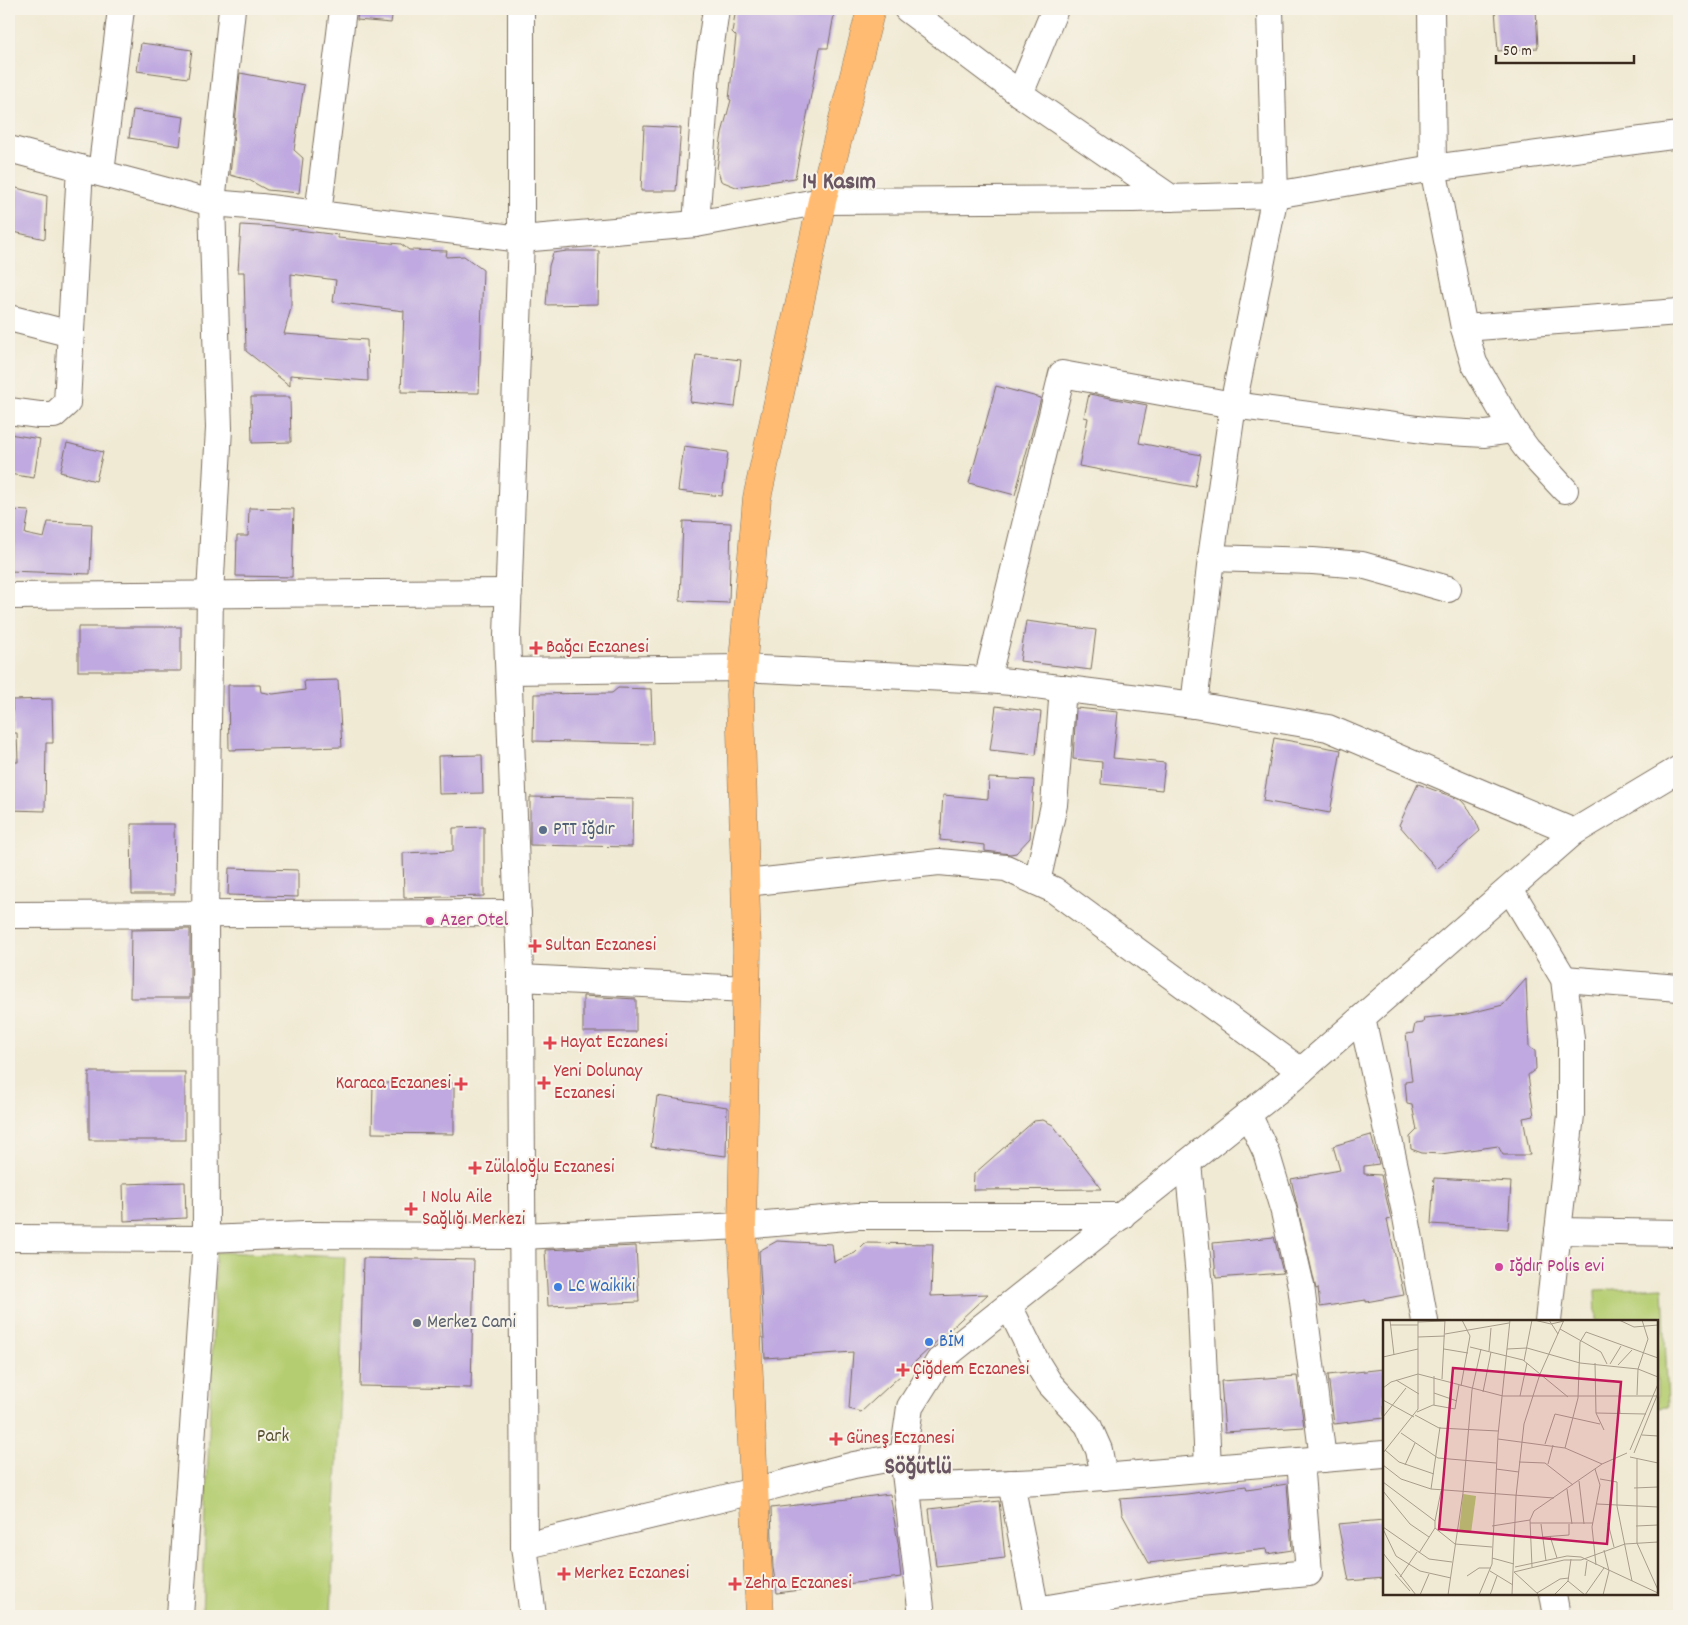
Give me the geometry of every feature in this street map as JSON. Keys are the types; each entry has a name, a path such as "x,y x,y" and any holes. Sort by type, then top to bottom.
{"main road":[{"path":"760,1616 742,1226 746,883 740,695 758,498 822,201 871,9"}],"street":[{"path":"9,411 54,415 67,404 71,334 90,171 121,9"},
{"path":"180,1616 206,1239 205,915 210,595 219,428 212,203 232,9"},
{"path":"318,214 343,9"},
{"path":"521,9 521,239 507,636 520,978 524,1546 532,1616"},
{"path":"696,224 707,72 716,9"},
{"path":"908,9 1020,94 1171,198"},
{"path":"1020,94 1055,9"},
{"path":"1194,705 1211,558 1233,405 1275,195 1270,9"},
{"path":"1431,9 1433,168 1464,328 1474,363 1513,430 1527,449 1566,490"},
{"path":"9,149 212,203 261,207 521,239 696,224 822,201 1171,198 1275,195 1433,168 1679,135"},
{"path":"1464,328 1679,312"},
{"path":"9,318 71,334"},
{"path":"988,680 1062,374 1233,405 1432,431 1485,434 1513,430"},
{"path":"1211,558 1313,561 1362,565 1448,590"},
{"path":"9,596 509,592"},
{"path":"509,671 742,668 988,680 1194,705 1328,728 1574,832"},
{"path":"1037,882 1054,805 1063,688"},
{"path":"922,1616 903,1456 910,1408 939,1361 1301,1071 1574,832 1679,769"},
{"path":"746,883 939,862 1006,868 1054,890 1301,1071"},
{"path":"1510,889 1564,979 1571,1039 1571,1115 1548,1320"},
{"path":"9,915 518,913"},
{"path":"520,978 746,989"},
{"path":"1564,979 1679,988"},
{"path":"1362,1018 1405,1212 1425,1320"},
{"path":"1011,1483 1036,1613 1116,1607 1198,1583 1309,1573 1311,1460 1301,1286 1284,1212 1268,1160 1248,1114"},
{"path":"1188,1163 1200,1287 1208,1468"},
{"path":"9,1238 206,1239 305,1235 521,1236 742,1226 858,1216 1122,1216"},
{"path":"1558,1230 1679,1233"},
{"path":"1009,1306 1037,1363 1050,1384 1088,1425 1100,1450 1104,1477"},
{"path":"907,1487 1104,1477 1383,1454"},
{"path":"524,1546 854,1465 903,1456"},
{"path":"1553,1595 1557,1616"}],"green space":[{"name":"Park","path":"216,1252 345,1257 331,1616 202,1616"},
{"path":"1663,1287 1668,1407 1658,1408 1658,1320 1596,1320 1595,1290"}],"building":[{"path":"358,9 393,9 391,23 357,20"},
{"path":"736,9 835,9 828,48 820,48 795,178 736,187 721,181 717,168 722,133 731,100 729,99 736,36 732,32"},
{"path":"1495,9 1536,9 1538,48 1498,51"},
{"path":"141,43 192,50 188,78 137,71"},
{"path":"240,73 304,85 294,150 303,158 299,193 267,190 249,180 230,175"},
{"path":"133,110 184,117 180,146 129,138"},
{"path":"644,126 681,128 676,191 641,191"},
{"path":"9,186 47,196 45,239 9,231"},
{"path":"241,225 275,227 338,235 338,238 401,244 409,250 447,251 446,257 464,256 483,270 479,393 401,392 404,311 333,302 336,280 291,274 291,308 284,334 367,340 368,381 290,375 290,386 246,351 244,272 238,272"},
{"path":"599,251 598,304 546,305 549,266 553,253"},
{"path":"696,355 741,360 735,407 690,402"},
{"path":"996,386 1041,398 1015,495 969,483"},
{"path":"1089,394 1147,405 1139,443 1201,455 1195,487 1079,466 1088,418 1084,417"},
{"path":"251,397 290,397 291,442 252,443"},
{"path":"9,434 40,439 34,478 9,474"},
{"path":"67,443 103,452 96,481 60,472"},
{"path":"684,446 728,452 722,496 678,491"},
{"path":"249,508 294,509 292,577 236,576 237,536 248,536"},
{"path":"12,510 29,511 25,534 44,538 48,522 92,524 90,574 9,571"},
{"path":"683,521 731,523 729,603 680,601"},
{"path":"1026,621 1096,630 1091,670 1020,661"},
{"path":"78,627 181,627 181,671 78,671"},
{"path":"338,680 342,747 229,750 228,685 260,685 261,692 273,694 305,690 304,681"},
{"path":"618,688 651,689 653,744 533,741 534,694 612,693"},
{"path":"52,699 53,743 46,743 45,811 9,810 9,762 18,762 17,733 13,733 12,700"},
{"path":"996,706 1041,712 1036,755 990,750"},
{"path":"1076,708 1118,712 1113,758 1165,763 1162,790 1101,784 1102,762 1073,759"},
{"path":"1274,738 1341,750 1330,813 1263,801"},
{"path":"482,755 483,793 439,794 438,756"},
{"path":"989,778 1034,780 1030,838 1016,853 985,851 985,845 940,840 943,795 988,799"},
{"path":"1418,784 1461,800 1469,809 1480,831 1437,869 1399,825"},
{"path":"530,797 633,799 632,847 530,845"},
{"path":"131,824 174,824 175,894 132,894"},
{"path":"484,827 484,896 404,898 403,853 453,851 453,828"},
{"path":"229,868 298,870 298,897 228,895"},
{"path":"190,929 190,998 130,998 131,930"},
{"path":"1526,979 1529,1047 1535,1051 1536,1069 1528,1075 1534,1116 1523,1118 1530,1155 1503,1155 1498,1146 1441,1154 1422,1153 1411,1149 1410,1137 1417,1130 1412,1105 1407,1104 1405,1082 1412,1081 1406,1034 1413,1033 1415,1024 1423,1023 1424,1018 1466,1014 1503,1005"},
{"path":"583,996 636,999 636,1032 583,1032"},
{"path":"89,1072 185,1072 185,1140 89,1140"},
{"path":"373,1083 454,1083 454,1134 372,1133"},
{"path":"657,1096 727,1107 726,1156 651,1147"},
{"path":"1043,1120 1053,1125 1102,1189 973,1190 974,1174 1034,1121"},
{"path":"1371,1135 1379,1164 1364,1166 1364,1174 1381,1175 1391,1219 1387,1220 1404,1295 1366,1302 1366,1300 1320,1307 1318,1288 1316,1289 1291,1179 1340,1170 1333,1146"},
{"path":"1434,1178 1511,1182 1508,1229 1431,1224"},
{"path":"185,1182 186,1218 124,1221 123,1184"},
{"path":"1274,1237 1283,1273 1216,1278 1213,1243"},
{"path":"777,1241 832,1244 834,1262 855,1253 865,1243 933,1244 931,1296 988,1294 861,1412 849,1409 853,1352 765,1358 759,1251"},
{"path":"636,1246 639,1302 548,1306 545,1250"},
{"name":"Merkez Cami","path":"363,1258 474,1260 471,1388 360,1386"},
{"path":"1383,1369 1383,1418 1334,1424 1328,1375"},
{"path":"1297,1376 1304,1427 1225,1432 1221,1381"},
{"path":"1287,1484 1292,1550 1267,1554 1266,1549 1149,1563 1122,1514 1120,1499 1187,1494 1246,1486 1247,1490"},
{"path":"890,1494 899,1549 901,1577 777,1593 773,1568 771,1508"},
{"path":"999,1501 1005,1558 936,1566 929,1509"},
{"path":"1383,1520 1383,1578 1349,1581 1338,1524"}],"place":[{"name":"Bağcı Eczanesi","path":"536,648"},
{"name":"PTT Iğdır","path":"543,830"},
{"name":"Azer Otel","path":"430,921"},
{"name":"Sultan Eczanesi","path":"535,946"},
{"name":"Hayat Eczanesi","path":"550,1043"},
{"name":"Yeni Dolunay Eczanesi","path":"544,1083"},
{"name":"Karaca Eczanesi","path":"461,1084"},
{"name":"Zülaloğlu Eczanesi","path":"475,1168"},
{"name":"1 Nolu Aile Sağlığı Merkezi","path":"411,1209"},
{"name":"Iğdır Polis evi","path":"1499,1267"},
{"name":"LC Waikiki","path":"558,1287"},
{"name":"Merkez Cami","path":"417,1323"},
{"name":"BİM","path":"929,1342"},
{"name":"Çiğdem Eczanesi","path":"903,1370"},
{"name":"Güneş Eczanesi","path":"836,1439"},
{"name":"Merkez Eczanesi","path":"564,1574"},
{"name":"Zehra Eczanesi","path":"735,1584"}],"district":[{"name":"14 Kasım","path":"839,183"},
{"name":"Söğütlü","path":"918,1468"}]}
